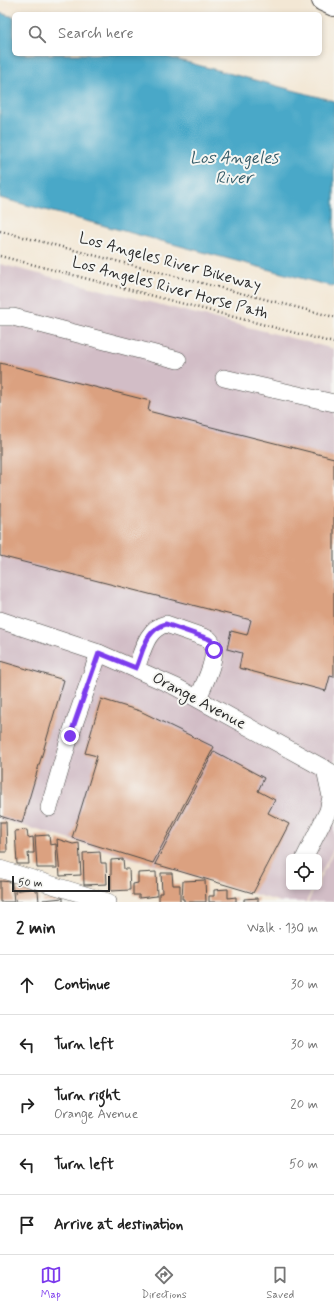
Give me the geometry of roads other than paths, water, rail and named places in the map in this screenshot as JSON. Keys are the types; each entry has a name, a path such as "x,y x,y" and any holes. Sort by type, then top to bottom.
{"highway":[{"path":"323,0 334,5"}],"street":[{"path":"0,317 13,317 178,360"},
{"path":"224,378 334,402"},
{"name":"Orange Avenue","path":"0,620 99,653 136,668 198,698 331,768"},
{"path":"136,668 146,642 152,632 159,626 166,624 209,639 212,641 214,657 198,698"},
{"path":"49,808 70,736 99,653"},
{"path":"306,854 328,811 331,768"},
{"path":"0,869 108,902"}],"water":[{"name":"Los Angeles River","path":"0,13 12,16 12,56 164,56 334,101 334,287 0,198"}]}
